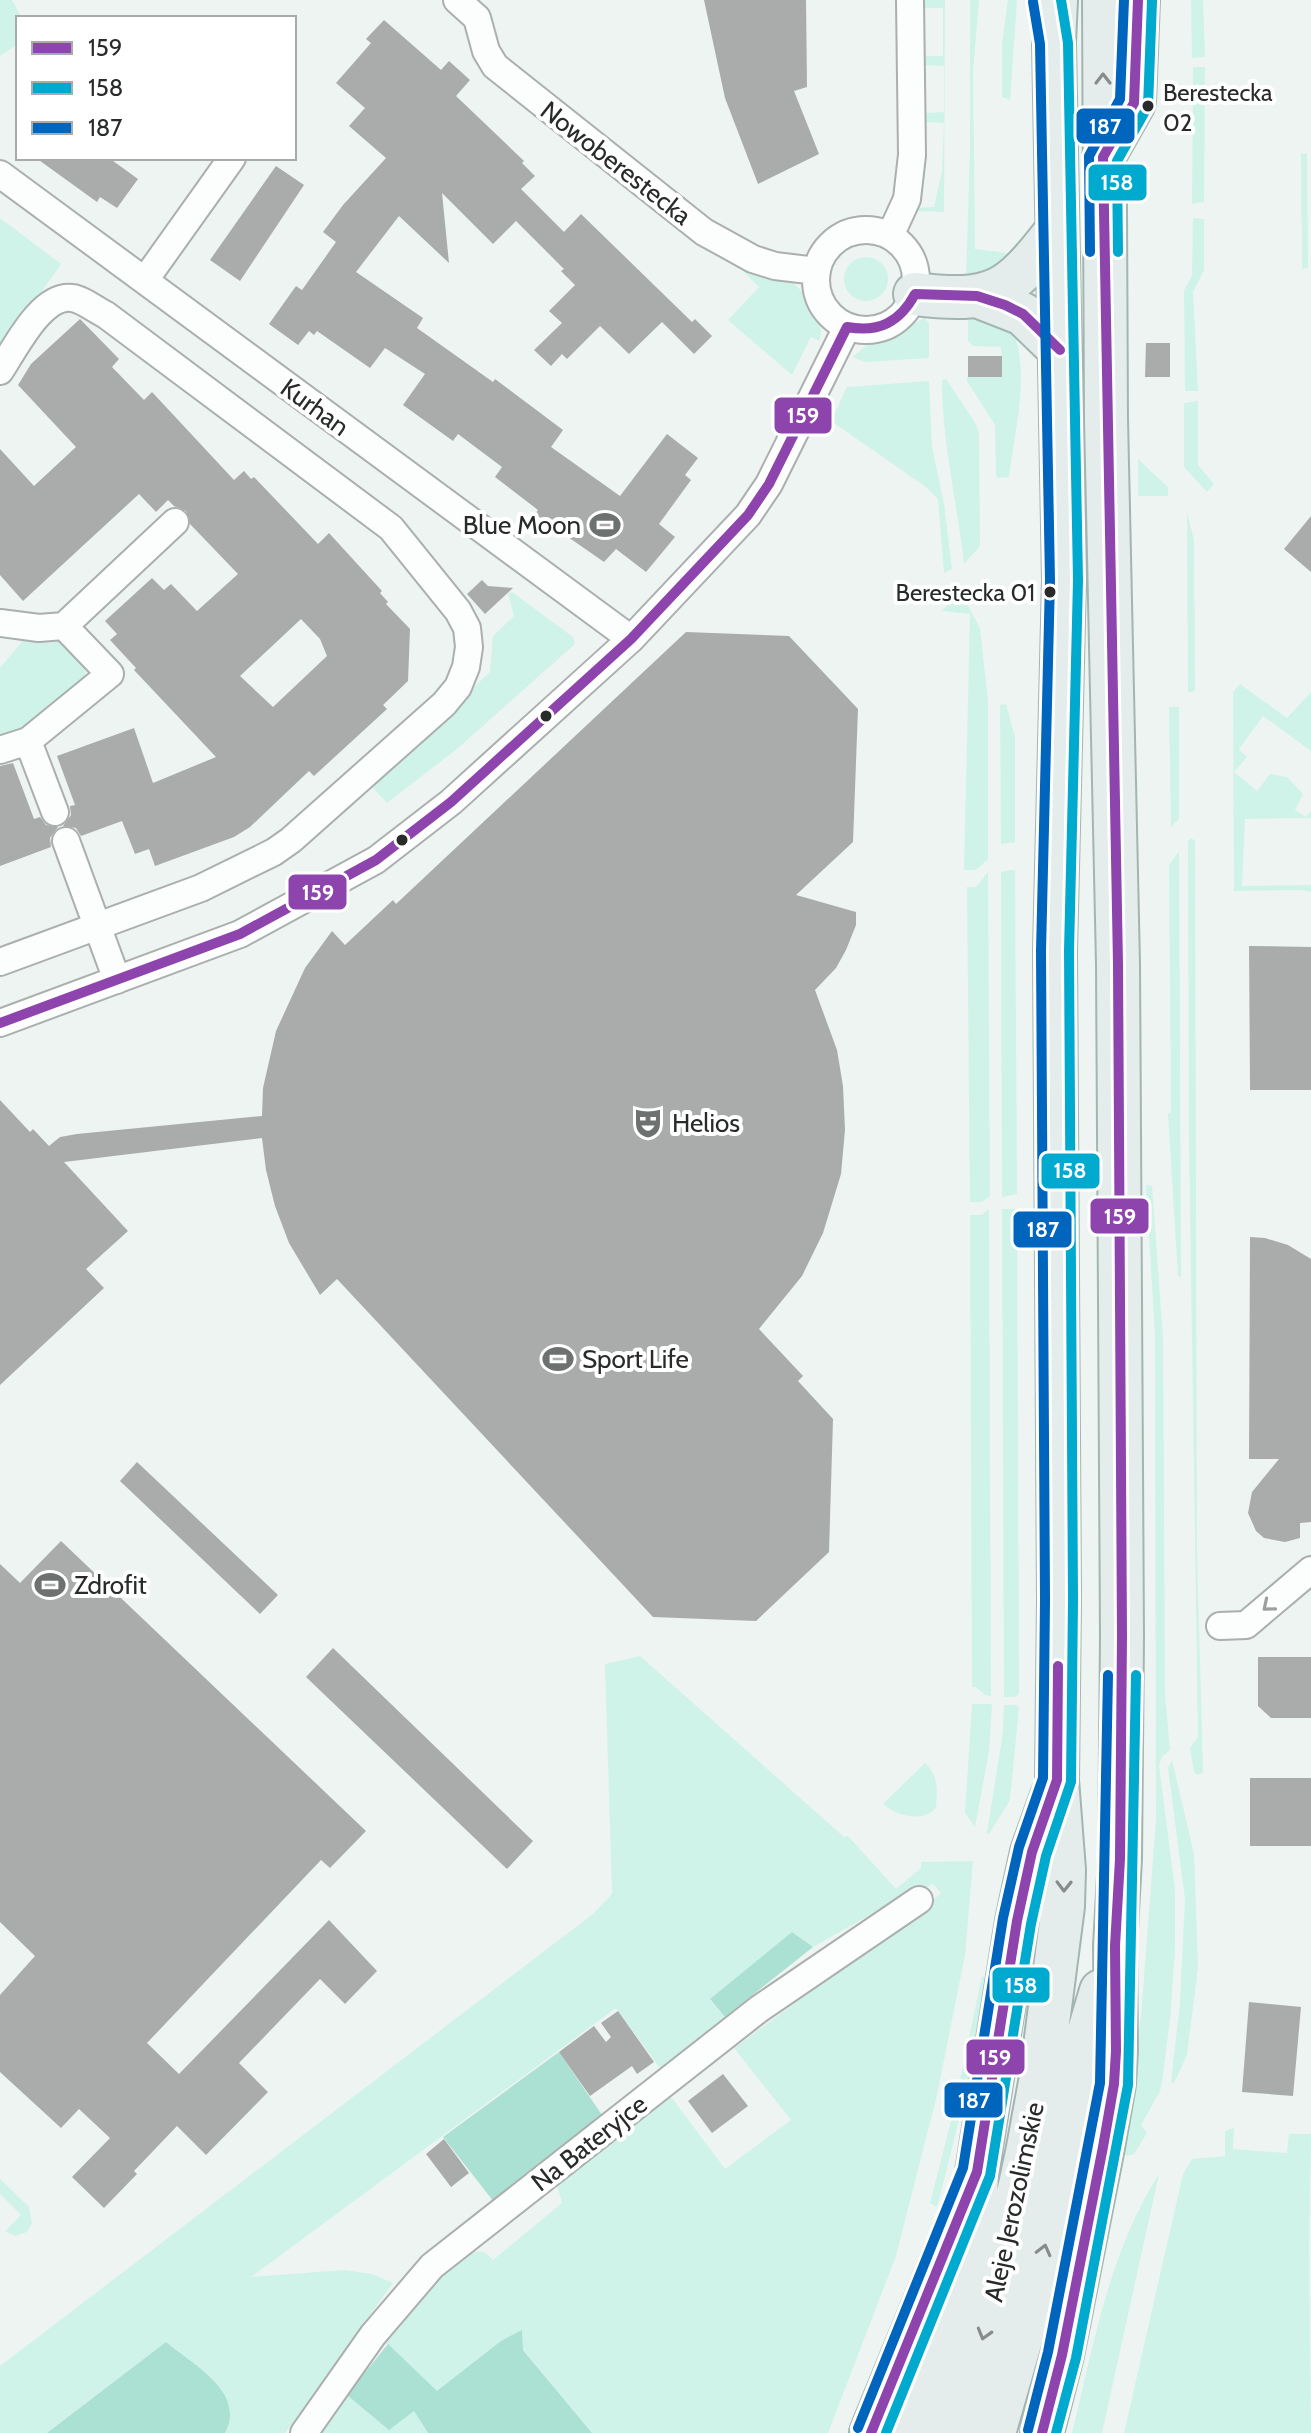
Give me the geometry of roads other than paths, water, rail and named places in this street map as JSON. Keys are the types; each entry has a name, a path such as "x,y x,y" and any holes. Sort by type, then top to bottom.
{"main road":[{"path":"1047,0 1054,43"},
{"name":"Aleje Jerozolimskie","path":"954,2433 1000,2276 1041,2077 1063,1906 1064,1870 1057,1780 1059,1568 1055,951 1064,580 1054,43 1056,0"},
{"name":"Aleje Jerozolimskie","path":"1042,2433 1062,2355 1114,2084 1122,1652 1118,964 1106,419 1104,0"},
{"path":"1103,157 1134,103 1138,0"},
{"path":"915,294 977,296 1002,288 1017,278 1057,230"},
{"path":"977,296 1023,314 1060,350"},
{"path":"911,2433 962,2289 975,2228 977,2172 1017,1921 1032,1852 1057,1780"},
{"name":"Aleje Jerozolimskie","path":"994,2433 1034,2294 1050,2229 1087,2038 1115,1946"},
{"name":"Aleje Jerozolimskie","path":"871,2433 977,2172"}],"street":[{"name":"Nowoberestecka","path":"457,0 477,18 486,51 495,66 704,232 753,259 775,266 817,271"},
{"path":"890,236 907,199 912,155 910,0"},
{"path":"145,280 231,160"},
{"name":"Kurhan","path":"0,174 631,639"},
{"path":"867,230 890,236 911,256 916,274 915,294 903,315 894,322 871,330 847,327 829,314 818,293 817,271 826,250 844,235 867,230"},
{"path":"0,371 44,307 56,300 73,297 106,315 391,528 458,611 467,628 469,647 466,667 458,687 444,704 274,852 201,888 0,962"},
{"path":"0,1023 240,934 376,860 451,802 631,639 748,515 769,484 847,327"},
{"path":"0,623 39,628 64,626 175,522"},
{"path":"0,750 28,741 110,674 64,626"},
{"path":"28,741 55,812"},
{"path":"66,841 117,980"},
{"path":"1220,1626 1246,1625 1311,1571"},
{"name":"Na Bateryjce","path":"304,2433 373,2335 432,2266 759,2009 919,1900"}],"place":[{"name":"Berestecka 02","path":"1148,106"},
{"name":"Blue Moon","path":"605,525"},
{"name":"Berestecka 01","path":"1050,592"},
{"name":"Helios","path":"648,1123"},
{"name":"Sport Life","path":"558,1359"},
{"name":"Zdrofit","path":"50,1585"}]}
